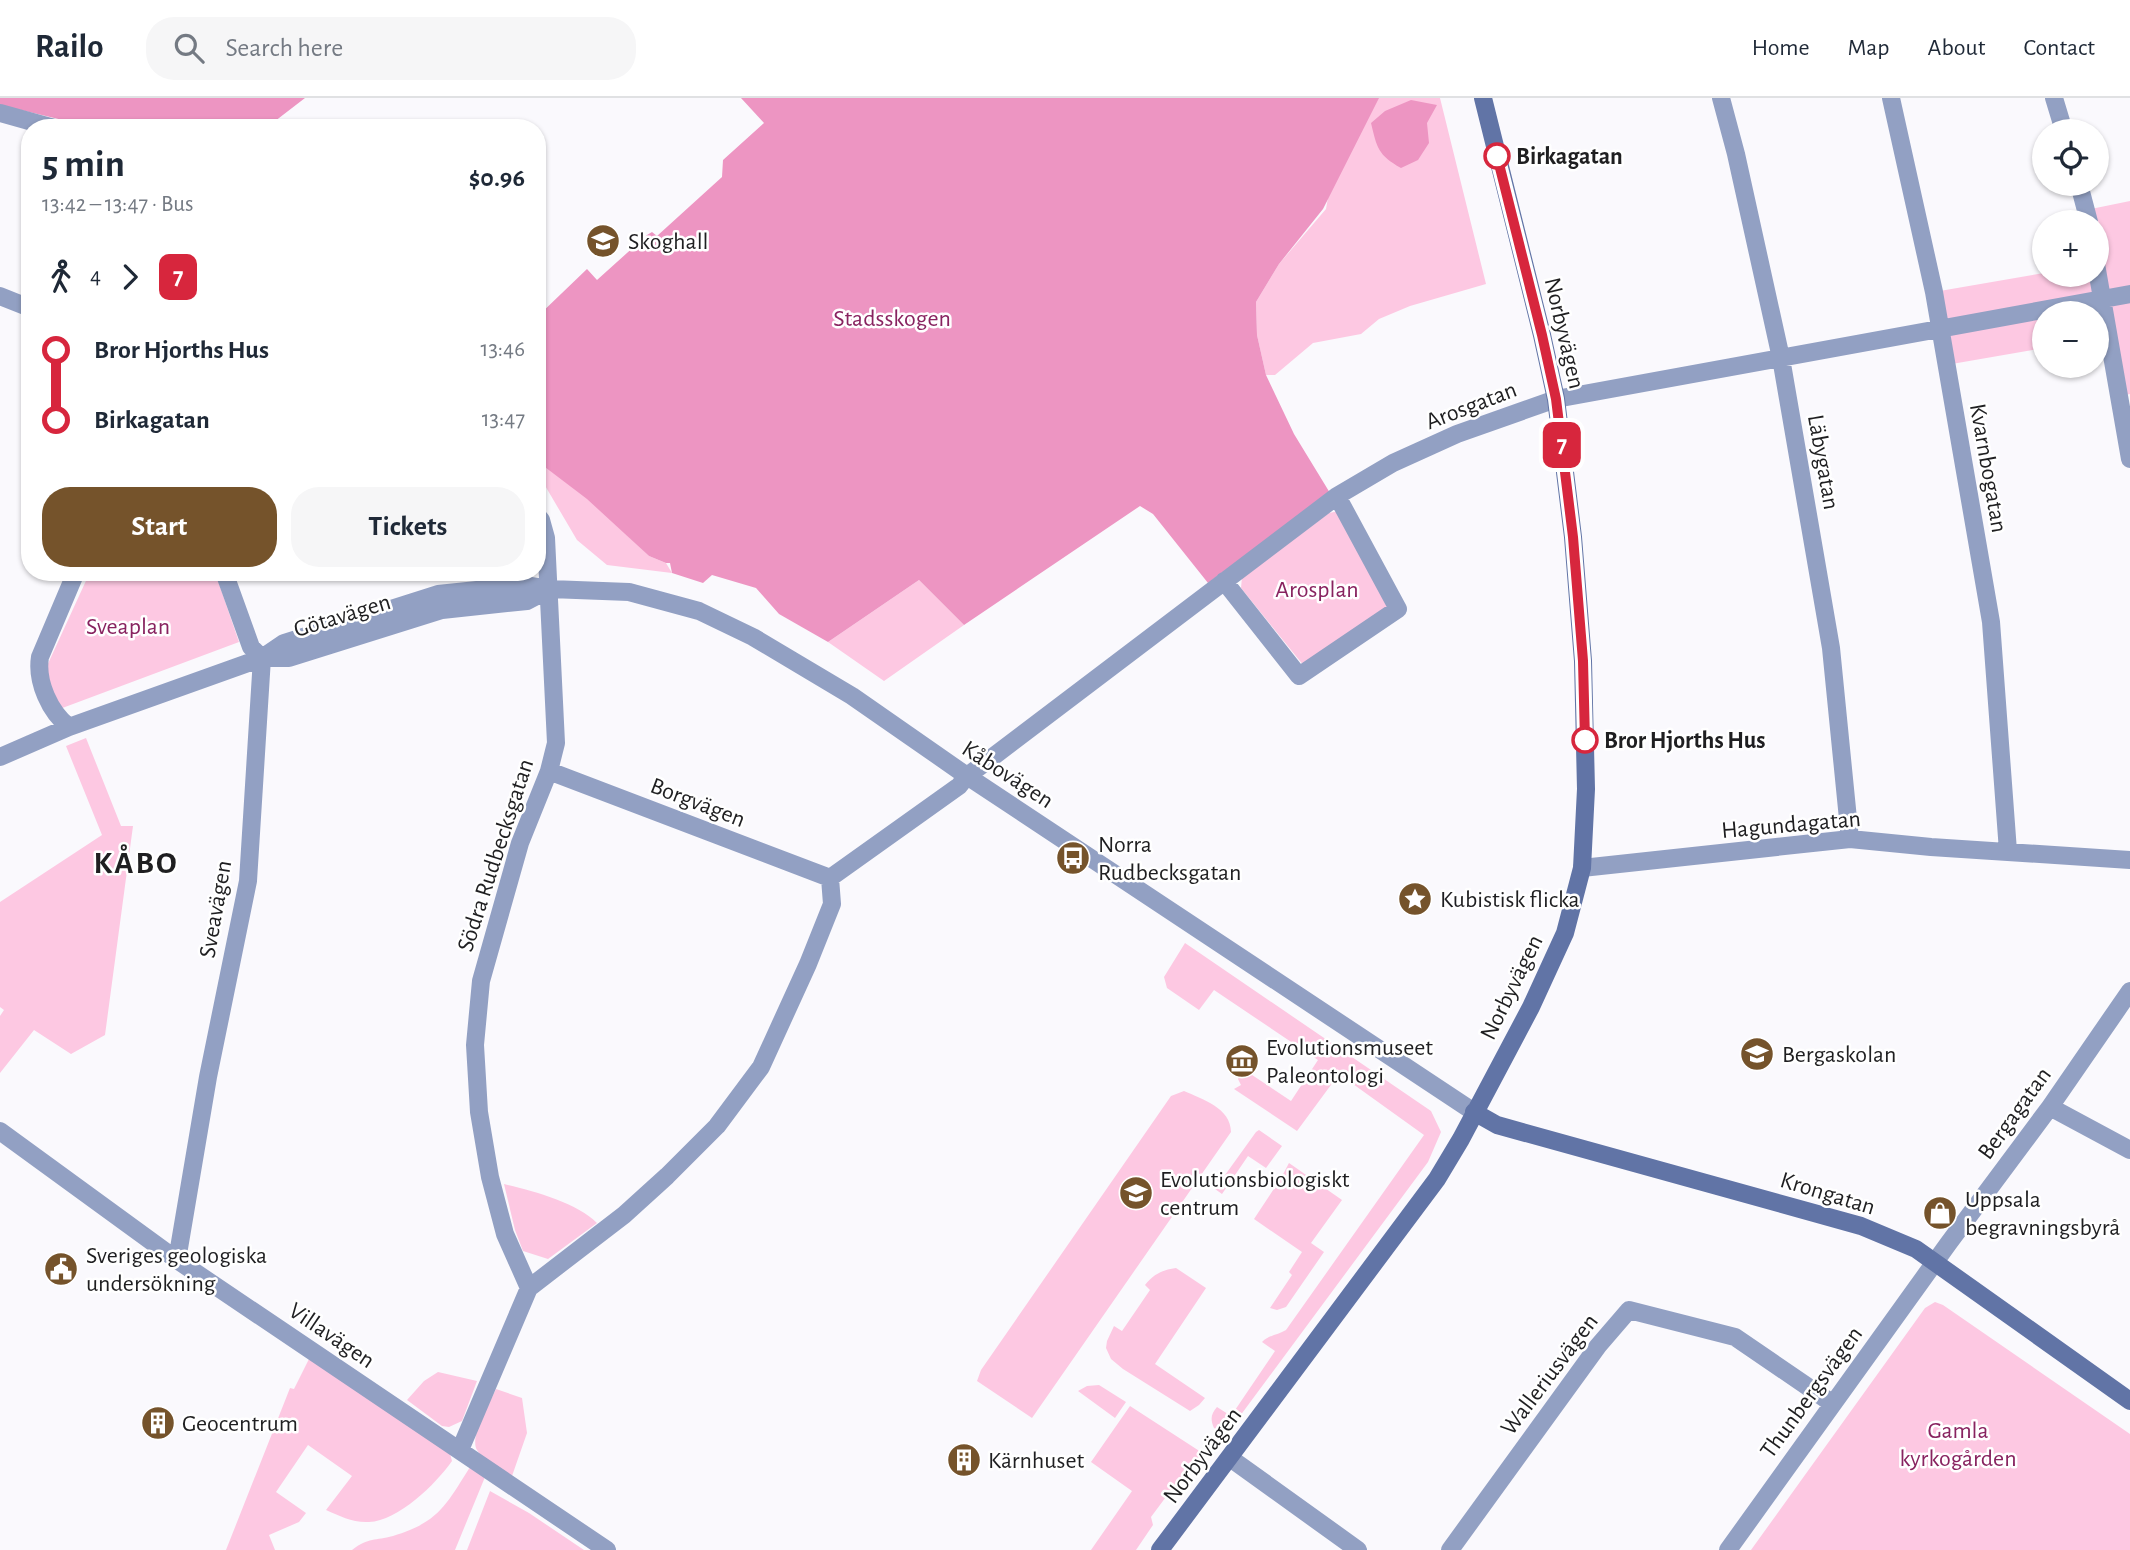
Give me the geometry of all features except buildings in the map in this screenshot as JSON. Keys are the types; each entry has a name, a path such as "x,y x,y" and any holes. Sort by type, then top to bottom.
{"street":[{"name":"Norbyvägen","path":"1160,1550 1437,1179 1531,1007 1565,933 1583,868 1586,789 1583,661 1573,537 1556,399 1483,98"},
{"name":"Läbygatan","path":"1721,98 1781,358 1831,648 1850,839"},
{"name":"Kvarnbogatan","path":"1891,98 1940,328 1991,622 2008,851"},
{"path":"2054,98 2060,119"},
{"path":"0,113 22,119"},
{"path":"2101,287 2130,459"},
{"name":"Arosgatan","path":"967,776 1337,496 1393,463 1457,434 1556,399 2130,294"},
{"path":"0,296 21,304"},
{"path":"1224,581 1299,676 1398,609 1337,496"},
{"path":"546,535 550,589"},
{"path":"69,727 59,719 41,683 38,670 40,657 72,581"},
{"path":"227,581 251,648 262,659"},
{"name":"Götavägen","path":"0,757 69,727 262,659 289,658 442,610 527,601 550,589"},
{"name":"Södra Rudbecksgatan","path":"529,1288 505,1234 490,1177 479,1111 474,1045 481,981 498,917 520,843 549,771 556,743 550,589"},
{"name":"Kåbovägen","path":"550,589 629,592 699,611 792,659 852,696 967,776 1474,1112"},
{"name":"Sveavägen","path":"177,1260 208,1077 248,881 262,659"},
{"name":"Borgvägen","path":"549,771 830,878"},
{"path":"460,1450 529,1288 624,1215 667,1176 716,1126 761,1067 832,904 830,878 959,786 967,776"},
{"name":"Hagundagatan","path":"1583,868 1850,839 2130,860"},
{"name":"Bergagatan","path":"1934,1262 2050,1107 2130,991"},
{"path":"2050,1107 2130,1150"},
{"name":"Krongatan","path":"1474,1112 1497,1125 1861,1226 1916,1249 2130,1401"},
{"name":"Villavägen","path":"0,1131 177,1260 607,1550"},
{"name":"Thunbergsvägen","path":"1728,1550 1934,1262"},
{"name":"Walleriusvägen","path":"1450,1550 1598,1346 1629,1310 1735,1337 1833,1404"},
{"path":"1230,1458 1358,1550"}],"green space":[{"path":"0,98 305,98 278,119 58,119 0,105"},
{"name":"Stadsskogen","path":"741,98 1379,98 1323,209 1279,264 1256,302 1257,335 1266,375 1294,434 1330,493 1208,583 1153,514 1140,506 964,625 919,580 828,642 779,614 756,588 712,575 703,583 672,573 670,563 649,556 587,499 546,468 546,308 587,269 597,280 647,235 652,232 657,236 722,177 723,160 764,123"},
{"path":"1318,98 1440,98 1486,284 1410,306 1379,319 1361,334 1313,343 1275,375 1266,375 1257,335 1256,302 1279,264 1326,209 1333,169"},
{"path":"1411,100 1437,105 1427,123 1429,143 1418,160 1401,168 1387,159 1380,150 1371,123 1385,111"},
{"path":"2130,201 2130,394 2120,396 2109,336 2109,301 2032,301 2032,350 1946,365 1934,292 2032,275 2032,287 2109,287 2109,210 2086,210"},
{"path":"546,467 574,485 649,556 666,563 672,573 607,565 577,540 546,487"},
{"name":"Arosplan","path":"1339,511 1390,606 1304,666 1241,588 1242,577 1329,513"},
{"path":"919,580 964,625 884,681 828,642"},
{"name":"Sveaplan","path":"86,581 218,581 239,642 57,710 46,668"},
{"path":"86,738 121,826 133,826 105,1035 71,1054 34,1030 0,1073 0,1016 4,1010 0,1007 0,902 102,835 66,746"},
{"path":"1185,943 1431,1111 1441,1132 1428,1162 1237,1420 1224,1433 1213,1425 1212,1417 1217,1407 1231,1416 1275,1351 1262,1342 1286,1330 1424,1135 1339,1074 1297,1131 1234,1089 1241,1085 1238,1079 1243,1069 1291,1101 1318,1060 1214,990 1199,1010 1167,988 1164,977"},
{"path":"1184,1091 1207,1101 1221,1111 1230,1124 1231,1132 1032,1418 977,1381 981,1370 1171,1096"},
{"path":"1259,1130 1282,1146 1266,1168 1248,1156 1222,1194 1215,1189"},
{"path":"1289,1163 1342,1200 1311,1243 1324,1252 1286,1307 1277,1310 1270,1308 1292,1275 1289,1272 1302,1252 1254,1219"},
{"path":"504,1184 566,1203 597,1223 548,1259 523,1251"},
{"path":"1176,1268 1206,1288 1155,1364 1205,1398 1190,1411 1123,1369 1111,1359 1106,1348 1114,1326 1122,1331 1150,1290 1145,1285 1159,1273"},
{"name":"Gamla kyrkogården","path":"1935,1302 2130,1434 2130,1550 1751,1550 1925,1308"},
{"path":"309,1359 449,1450 452,1461 426,1490 404,1508 380,1520 363,1522 326,1510 352,1476 308,1445 276,1492 306,1513 299,1522 269,1535 275,1550 226,1550 290,1388 294,1389"},
{"path":"438,1372 477,1381 462,1421 449,1427 442,1426 407,1400 424,1381"},
{"path":"1099,1385 1126,1402 1115,1418 1078,1391 1087,1386"},
{"path":"496,1389 522,1398 527,1433 512,1476 484,1458 475,1444 481,1420"},
{"path":"1130,1406 1204,1454 1183,1474 1151,1517 1153,1525 1136,1550 1091,1550 1132,1491 1091,1462"},
{"path":"470,1467 485,1477 455,1550 352,1550 368,1541 409,1531 431,1518 447,1502"},
{"path":"490,1491 529,1513 584,1550 467,1550"}],"bus line":[{"name":"7","path":"1497,156 1556,399 1573,537 1583,661 1585,740"}],"place":[{"name":"Birkagatan","path":"1497,156"},
{"name":"Skoghall","path":"603,241"},
{"name":"Bror Hjorths Hus","path":"1585,740"},
{"name":"Norra Rudbecksgatan","path":"1073,858"},
{"name":"Kubistisk flicka","path":"1415,899"},
{"name":"Bergaskolan","path":"1757,1054"},
{"name":"Evolutionsmuseet Paleontologi","path":"1242,1061"},
{"name":"Evolutionsbiologiskt centrum","path":"1136,1193"},
{"name":"Uppsala begravningsbyrå","path":"1940,1213"},
{"name":"Sveriges geologiska undersökning","path":"61,1269"},
{"name":"Geocentrum","path":"158,1423"},
{"name":"Kärnhuset","path":"964,1460"}],"district":[{"name":"KÅBO","path":"136,862"}]}
